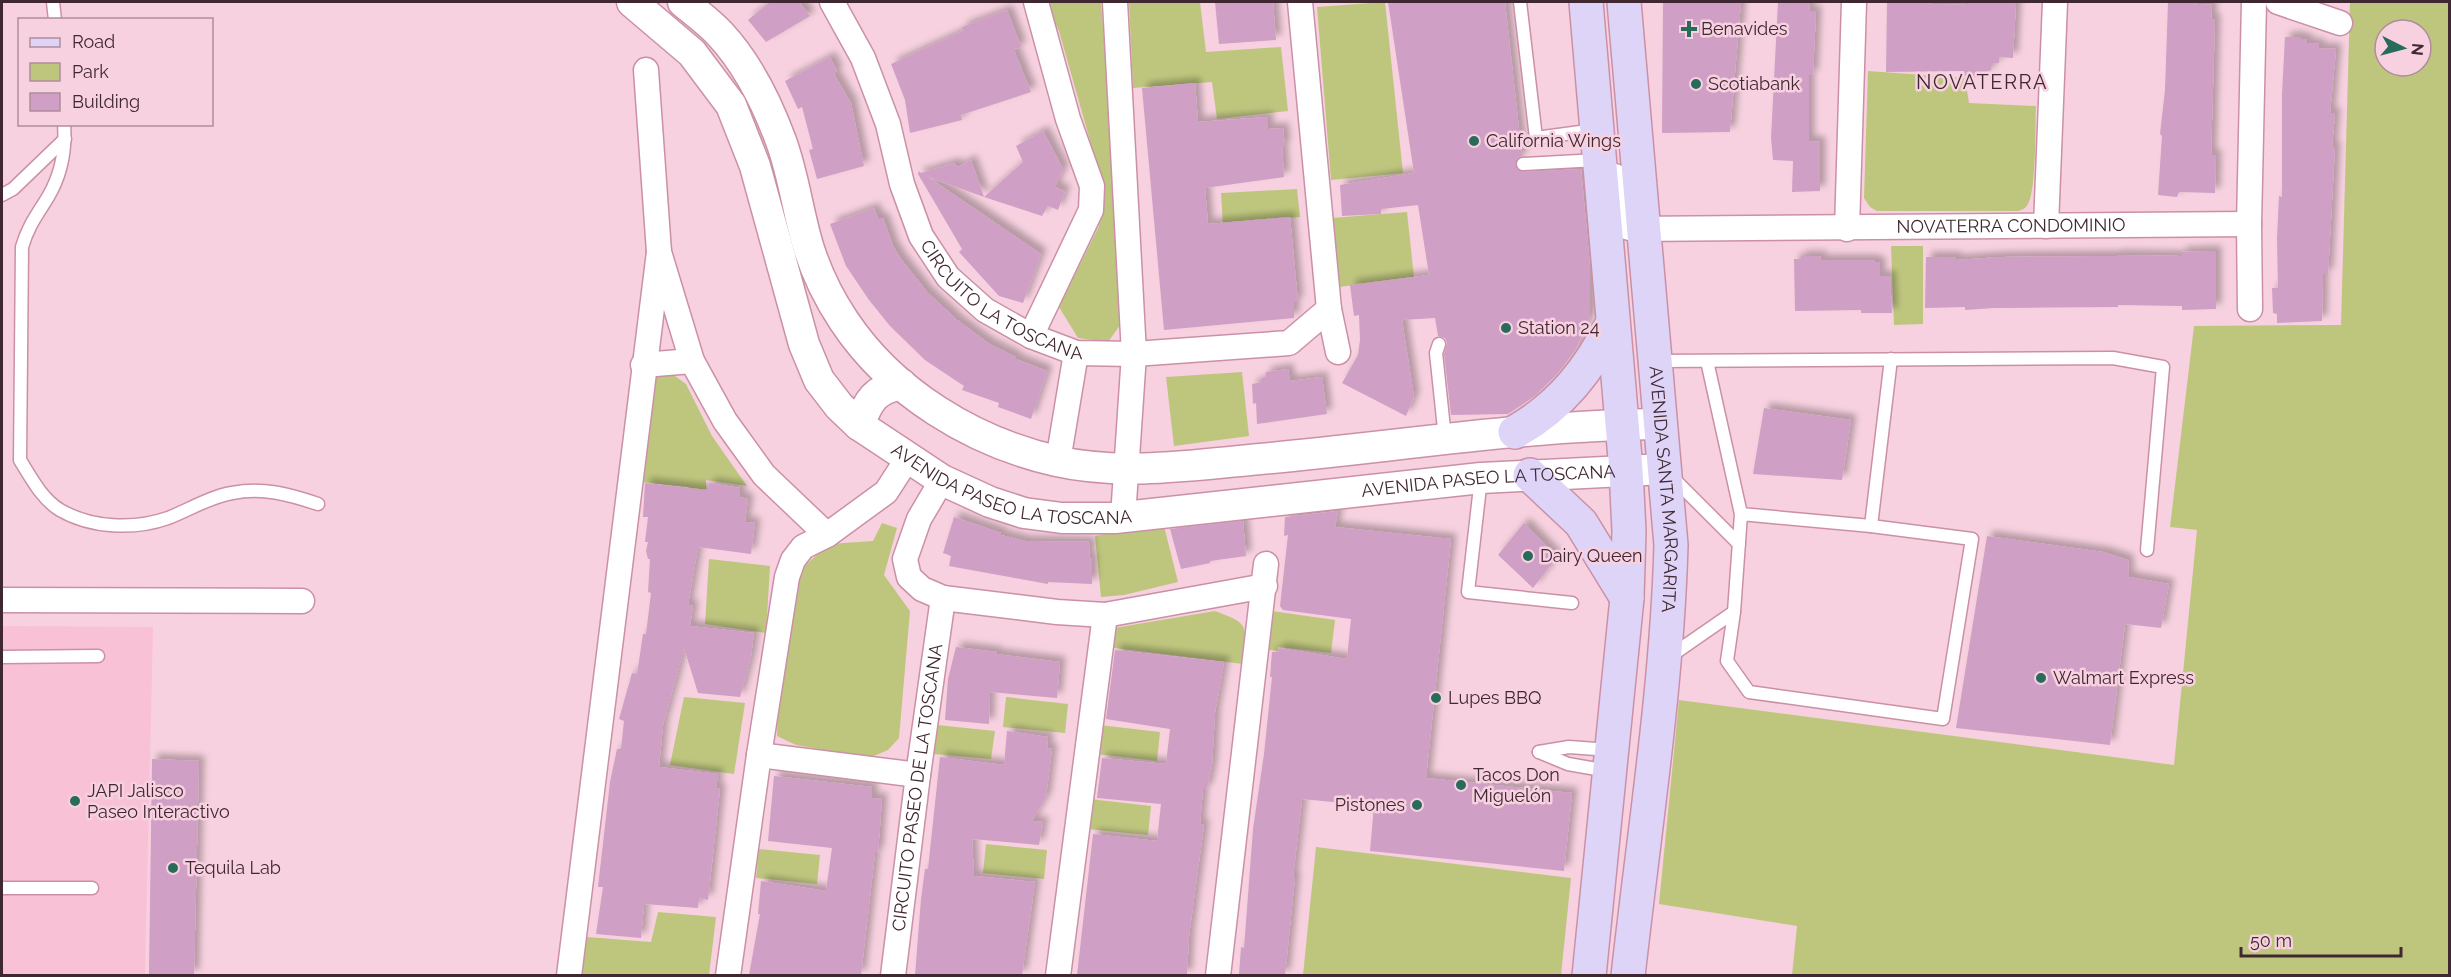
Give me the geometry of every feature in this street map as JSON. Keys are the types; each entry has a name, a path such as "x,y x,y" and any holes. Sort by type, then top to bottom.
{"main road":[{"name":"AVENIDA SANTA MARGARITA","path":"1586,2 1626,470 1629,531 1627,598 1590,975"},
{"path":"1611,2 1619,28 1628,43"},
{"name":"AVENIDA SANTA MARGARITA","path":"1624,2 1671,544 1669,605 1628,975"},
{"path":"1515,432 1550,410 1565,395 1590,363 1612,322"},
{"path":"1530,475 1581,523 1627,598"}],"street":[{"name":"AVENIDA PASEO LA TOSCANA","path":"632,2 692,53 731,105 755,166 804,344 819,380 839,406 859,425 942,480 990,502 1024,513 1062,518 1123,517 1481,478 1665,469"},
{"name":"AVENIDA PASEO LA TOSCANA","path":"683,2 721,34 757,85 782,142 810,252 834,305 862,348 901,384 935,410 973,432 1015,449 1058,461 1138,467 1208,464 1360,450 1515,432 1661,424"},
{"name":"CIRCUITO LA TOSCANA","path":"832,2 863,58 888,124 902,184 921,236 948,278 986,310 1030,336 1076,353 1134,354 1289,343 1329,309"},
{"path":"1030,336 1091,210 1092,186 1068,119 1036,2"},
{"path":"1115,2 1138,467 1154,514"},
{"path":"1300,2 1329,309 1338,352"},
{"path":"1847,228 1854,2"},
{"path":"2046,226 2055,2"},
{"path":"2250,309 2249,224 2254,2"},
{"path":"2278,2 2340,23"},
{"path":"569,975 659,252 646,70"},
{"name":"NOVATERRA CONDOMINIO","path":"1598,145 1612,168 1621,214 1626,227 1645,229 2249,224"},
{"path":"659,252 692,361 725,421 764,474 827,535"},
{"path":"1058,461 1076,353"},
{"path":"644,365 692,361"},
{"path":"859,425 866,407 875,394 885,388 901,384"},
{"path":"1568,428 1577,450 1575,463 1569,472"},
{"path":"728,975 787,577 793,560 803,547 827,535 886,492 908,458"},
{"path":"1123,517 1138,467"},
{"path":"942,480 919,519 905,559 909,577 922,589 943,598 1057,612 1105,615 1265,575 1218,975"},
{"name":"CIRCUITO PASEO DE LA TOSCANA","path":"893,975 943,598"},
{"path":"2,600 302,601"},
{"path":"1058,975 1105,615"},
{"path":"759,755 918,775"}],"lane":[{"path":"53,2 55,18"},
{"path":"1520,2 1536,138 1598,145"},
{"path":"64,126 65,139 60,172 49,195 28,227 22,247 20,460 37,489 59,510 92,523 135,525 167,518 196,504 231,493 264,490 289,494 318,504"},
{"path":"2,195 13,189 65,139"},
{"path":"1523,164 1598,145"},
{"path":"1439,344 1436,353 1446,439"},
{"path":"1656,361 2113,358 2163,367 2147,550"},
{"path":"1871,526 1891,359"},
{"path":"1707,361 1741,514 1734,612 1727,661 1749,692 1942,719 1972,539 1871,526 1741,514"},
{"path":"1665,469 1739,544"},
{"path":"1481,478 1468,592 1572,603"},
{"path":"1663,661 1734,612"},
{"path":"2,657 98,656"},
{"path":"2,888 92,888"}],"shaded area":[{"name":"JAPI Jalisco Paseo Interactivo","path":"2,626 153,627 145,975 2,976"}],"green space":[{"path":"1044,2 1101,2 1123,281 1123,321 1108,342 1078,338 1059,307 1099,226 1100,176 1059,31"},
{"path":"1129,2 1200,2 1206,52 1281,47 1288,111 1217,119 1212,82 1133,88"},
{"path":"1385,2 1403,173 1331,180 1317,7"},
{"path":"2350,2 2449,2 2449,975 1792,975 1797,926 1659,904 1679,700 2174,765 2197,530 2170,527 2194,326 2341,325"},
{"path":"1868,71 1965,78 1969,103 2036,106 2034,175 2030,200 2026,207 2018,211 1877,211 1870,207 1864,198"},
{"path":"1297,189 1300,217 1232,222 1223,227 1221,193"},
{"path":"1407,212 1414,277 1339,287 1332,218"},
{"path":"1891,246 1923,246 1923,324 1894,325"},
{"path":"1242,372 1249,436 1174,446 1166,377"},
{"path":"660,373 675,376 686,384 712,436 747,486 706,480 707,519 688,495 688,487 641,482 647,381"},
{"path":"1163,522 1178,582 1124,595 1101,597 1095,536"},
{"path":"882,523 897,528 884,575 910,611 899,738 888,750 869,758 796,745 777,736 778,693 799,571 829,544 873,541"},
{"path":"709,559 770,566 766,633 705,624"},
{"path":"1215,611 1236,620 1244,628 1243,664 1107,647 1108,629"},
{"path":"1272,611 1335,620 1331,653 1278,647 1278,651 1269,650"},
{"path":"684,697 745,703 734,774 670,765"},
{"path":"1006,697 1068,704 1065,733 1003,727"},
{"path":"937,725 995,731 991,759 934,754"},
{"path":"1099,725 1160,732 1157,761 1096,754"},
{"path":"1090,799 1151,806 1148,835 1087,829"},
{"path":"986,844 1047,850 1044,879 983,873"},
{"path":"1316,847 1571,878 1561,975 1303,975"},
{"path":"759,849 820,855 817,884 756,878"},
{"path":"658,912 716,917 709,975 580,976 587,937 651,942"}],"building":[{"path":"770,2 799,2 810,16 766,42 748,20"},
{"path":"1215,2 1273,2 1276,40 1219,44"},
{"path":"1388,2 1505,2 1522,156 1516,160 1516,168 1523,172 1581,169 1590,266 1590,316 1576,349 1558,373 1535,396 1508,414 1451,415 1444,354 1447,343 1445,338 1438,336 1435,318 1402,320 1414,397 1406,416 1342,383 1358,355 1360,340 1359,315 1354,316 1350,285 1429,275 1418,205 1381,209 1381,214 1342,216 1340,185 1414,173"},
{"path":"1663,2 1741,2 1730,132 1662,133"},
{"path":"1778,2 1810,2 1809,11 1816,11 1813,75 1809,75 1809,141 1820,142 1820,191 1792,192 1793,161 1773,160 1771,138"},
{"path":"1887,2 1968,5 1968,2 2016,2 2013,58 1999,57 1999,63 1991,64 1991,70 1983,77 1965,78 1964,71 1886,72"},
{"path":"2168,2 2198,2 2198,4 2212,5 2211,19 2215,19 2211,155 2216,155 2215,193 2179,192 2177,197 2158,195"},
{"path":"1007,10 1021,47 1014,50 1031,92 961,115 962,120 910,133 905,100 891,64 963,31 962,27"},
{"path":"2285,37 2301,37 2301,39 2307,39 2307,43 2319,44 2319,48 2336,49 2330,113 2335,113 2332,147 2335,147 2328,274 2323,274 2322,321 2277,323 2277,314 2273,313 2272,288 2278,288 2279,196 2282,197 2282,94"},
{"path":"830,57 837,71 834,74 851,103 864,166 817,179 809,150 813,149 802,107 798,109 785,81"},
{"path":"1195,83 1198,122 1268,117 1268,129 1283,128 1284,177 1205,188 1208,224 1290,217 1298,302 1294,302 1294,318 1164,330 1142,88"},
{"path":"1043,131 1063,169 1055,187 1065,191 1058,210 1048,206 1042,216 984,197 1023,162 1016,146"},
{"path":"971,160 984,197 928,177 1041,254 1023,303 999,296 959,252 962,249 918,174 919,171 921,173 954,163 958,167"},
{"path":"874,208 878,218 883,218 893,246 901,259 927,292 957,320 988,343 1016,359 1047,371 1031,419 998,407 999,403 962,390 964,386 925,360 890,326 869,300 846,266 830,224"},
{"path":"2216,251 2216,309 2182,310 2182,306 2118,305 2118,307 1965,310 1965,307 1925,308 1926,257 1956,257 1956,260 2001,257 2181,256 2181,252"},
{"path":"1801,256 1820,256 1821,260 1875,260 1875,262 1880,262 1880,276 1890,276 1892,313 1861,313 1861,310 1795,311 1794,259 1801,259"},
{"path":"1288,369 1290,381 1322,377 1327,414 1257,424 1252,384 1262,382 1262,378 1266,378 1266,372"},
{"path":"1764,408 1851,420 1842,480 1753,474"},
{"path":"645,483 708,490 709,483 740,488 740,497 748,499 745,522 755,523 751,554 698,547 688,605 693,606 690,626 754,633 751,656 740,697 698,693 684,648 663,725 659,767 718,774 716,788 720,789 708,900 699,898 698,908 644,904 641,938 596,934 603,887 598,887 610,782 617,749 621,749 624,721 619,719 632,673 637,674 643,634 646,634 651,593 648,592 650,559 646,551 648,542 645,542 648,517 643,517"},
{"path":"1338,511 1335,527 1451,539 1426,778 1572,793 1564,871 1370,851 1374,806 1302,799 1285,975 1239,975 1241,947 1244,948 1253,829 1272,677 1270,677 1272,652 1278,652 1279,648 1347,659 1351,619 1283,610 1280,606 1288,535 1284,536 1285,517"},
{"path":"954,517 1001,533 1001,535 1025,541 1090,542 1092,584 1048,582 1048,584 949,566 951,556 943,553"},
{"path":"1243,521 1246,556 1210,561 1210,563 1181,569 1170,529"},
{"name":"Dairy Queen","path":"1524,523 1557,557 1533,588 1498,555"},
{"name":"Walmart Express","path":"1987,536 2103,552 2128,560 2129,577 2169,584 2161,628 2125,624 2110,745 1956,728"},
{"path":"956,647 1060,662 1057,698 990,692 989,724 945,720 948,679"},
{"path":"1115,650 1224,662 1215,713 1212,765 1207,789 1203,789 1200,824 1204,825 1189,936 1187,975 1077,975 1093,834 1157,841 1161,804 1097,798 1102,758 1166,764 1170,729 1106,719"},
{"path":"1007,731 1048,737 1047,748 1052,749 1046,797 1032,821 1043,822 1039,845 972,839 974,876 1035,882 1022,975 915,975 921,899 925,869 928,869 940,757 1004,765"},
{"name":"Tequila Lab","path":"152,759 199,761 194,975 149,975"},
{"path":"774,776 872,787 872,798 882,799 878,853 875,853 861,975 749,975 760,914 758,914 761,881 826,891 832,848 768,841"}],"place":[{"name":"Benavides","path":"1689,29"},
{"name":"Scotiabank","path":"1696,84"},
{"name":"California Wings","path":"1474,141"},
{"name":"Station 24","path":"1506,328"},
{"name":"Dairy Queen","path":"1528,556"},
{"name":"Walmart Express","path":"2041,678"},
{"name":"Lupes BBQ","path":"1436,698"},
{"name":"Tacos Don Miguelón","path":"1461,785"},
{"name":"JAPI Jalisco Paseo Interactivo","path":"75,801"},
{"name":"Pistones","path":"1417,805"},
{"name":"Tequila Lab","path":"173,868"}],"district":[{"name":"NOVATERRA","path":"1982,82"}]}
